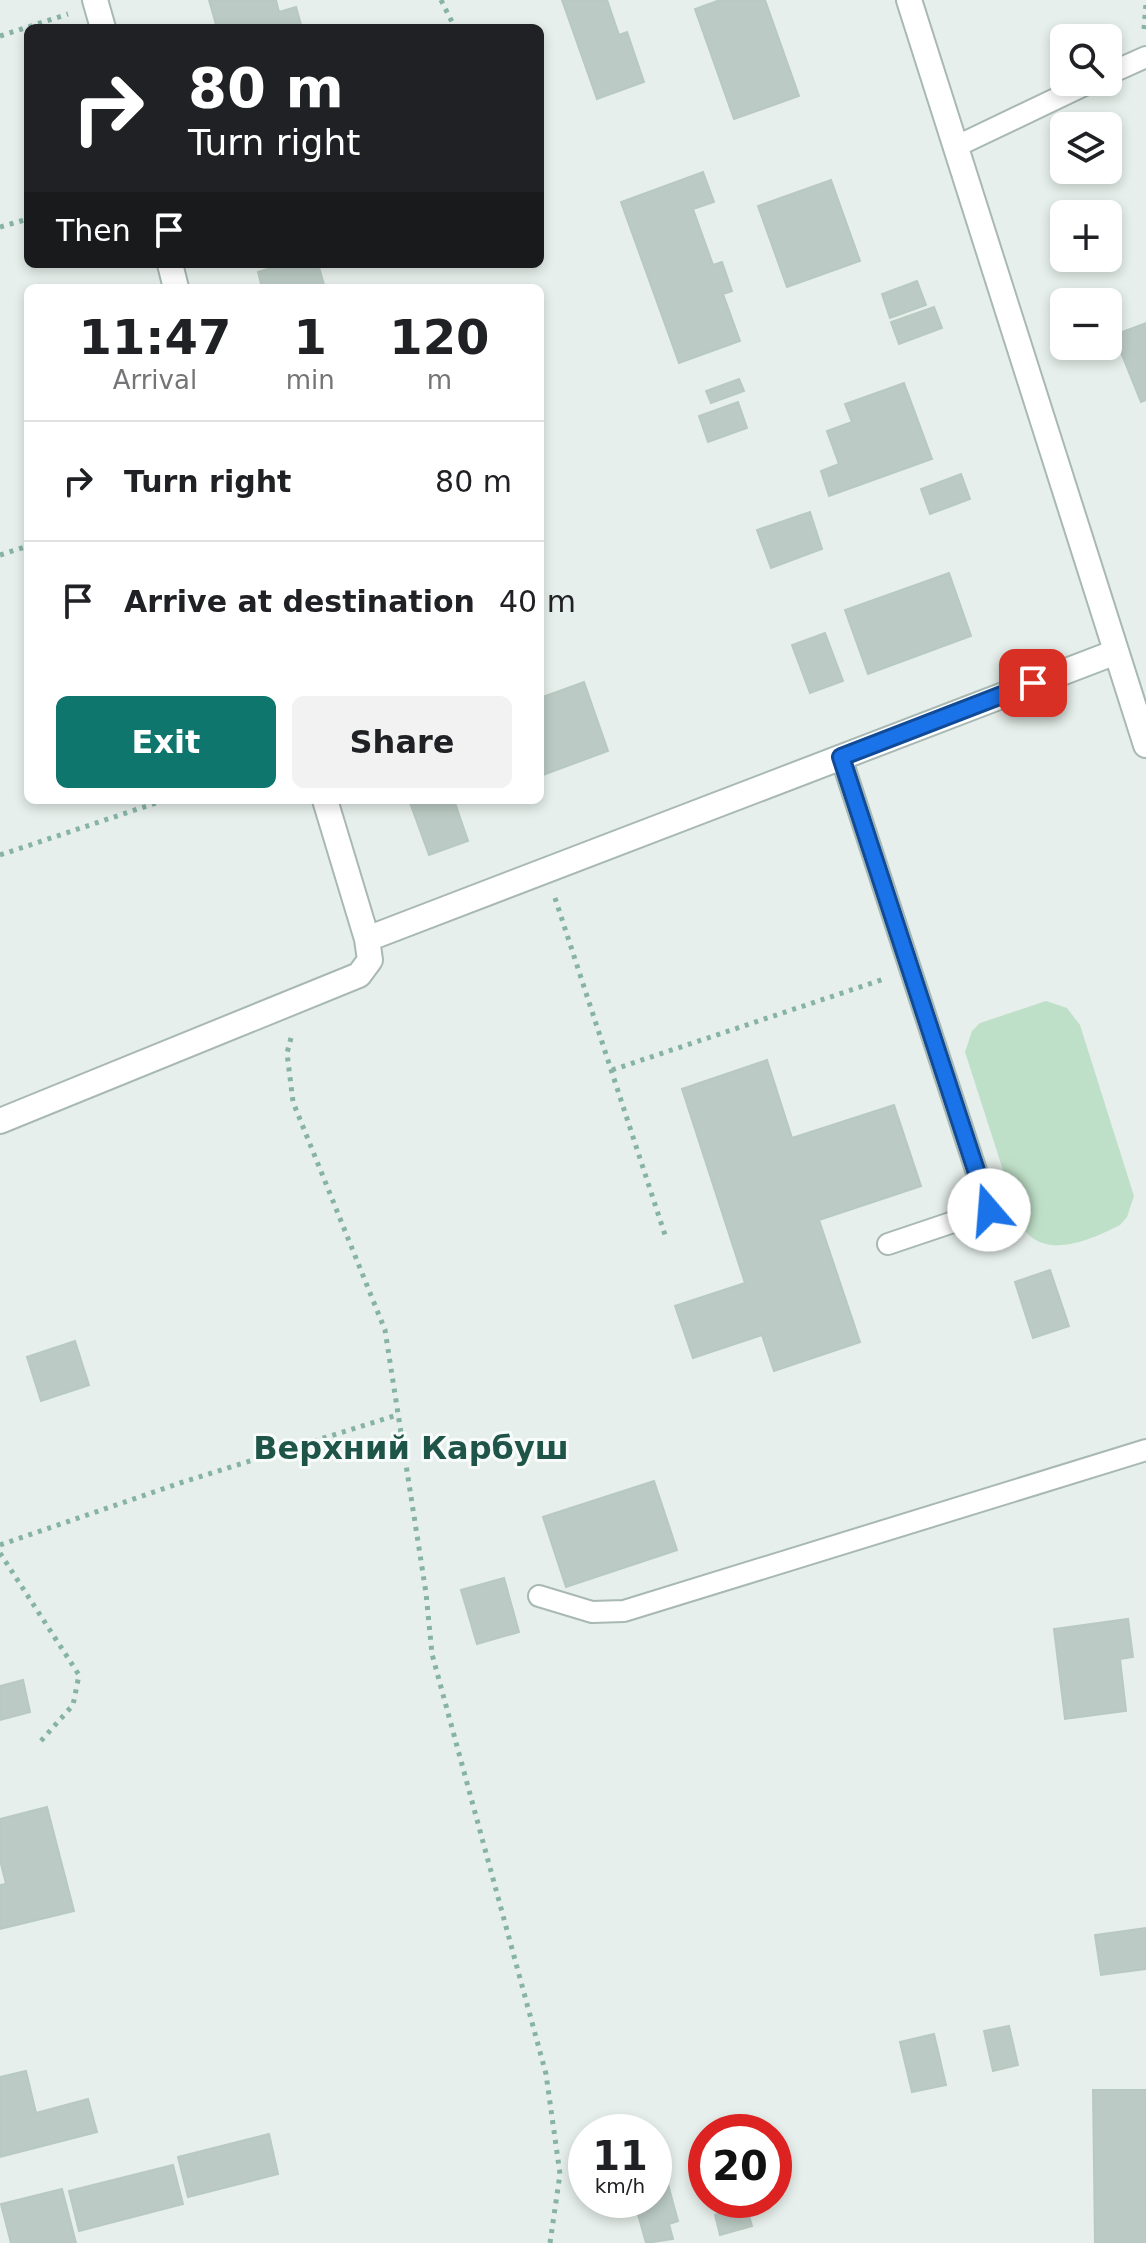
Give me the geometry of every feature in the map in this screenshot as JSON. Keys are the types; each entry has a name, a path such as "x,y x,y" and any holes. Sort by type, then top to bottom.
{"street":[{"path":"909,0 1146,745"},
{"path":"367,939 1116,652"},
{"path":"0,1121 359,975 370,960 367,939 326,804"}],"lane":[{"path":"1122,68 1146,57"},
{"path":"955,147 1062,96"},
{"path":"841,757 989,1210 888,1244"},
{"path":"539,1596 592,1612 624,1611 1146,1450"}],"path":[{"path":"441,0 453,24"},
{"path":"47,24 98,11"},
{"path":"0,36 24,30"},
{"path":"0,227 24,220"},
{"path":"0,555 24,547"},
{"path":"0,855 153,804"},
{"path":"546,870 666,1238"},
{"path":"612,1070 911,970"},
{"path":"302,998 287,1053 293,1102 385,1330 426,1593 432,1654 546,2074 560,2174 550,2243"},
{"path":"0,1545 397,1415"},
{"path":"0,1553 79,1675 73,1705 40,1742"}],"green space":[{"path":"1046,1001 1067,1008 1080,1025 1134,1196 1127,1217 1120,1225 1066,1245 1040,1242 1029,1235 1020,1223 965,1052 972,1031 980,1023"}],"building":[{"path":"209,0 276,0 279,12 296,7 301,24 216,24"},
{"path":"562,0 607,0 619,35 627,32 644,82 597,99"},
{"path":"720,0 765,0 799,96 734,119 695,9"},
{"path":"703,172 714,202 693,209 713,265 722,262 732,291 723,294 740,341 679,363 621,202"},
{"path":"831,180 860,261 787,287 758,206"},
{"path":"271,268 319,268 324,284 261,284 258,272"},
{"path":"917,281 926,305 890,318 882,294"},
{"path":"934,307 942,328 899,344 891,322"},
{"path":"1146,323 1146,400 1141,402 1122,355 1122,332"},
{"path":"739,379 744,391 711,403 706,391"},
{"path":"904,383 932,459 829,496 821,471 839,464 827,431 852,422 845,404"},
{"path":"738,402 747,428 708,442 699,416"},
{"path":"961,474 970,499 930,514 921,489"},
{"path":"810,512 822,549 771,568 757,530"},
{"path":"949,573 971,636 868,674 845,610"},
{"path":"825,633 843,681 810,693 792,645"},
{"path":"584,682 608,751 544,775 544,697"},
{"path":"410,804 455,804 468,841 429,855"},
{"path":"767,1060 792,1138 894,1105 921,1186 819,1220 860,1342 774,1371 762,1335 693,1358 675,1306 745,1283 682,1089"},
{"path":"1050,1270 1069,1326 1033,1338 1015,1282"},
{"path":"75,1341 89,1385 41,1401 27,1357"},
{"path":"654,1481 677,1550 566,1587 543,1517"},
{"path":"504,1578 519,1632 477,1644 461,1590"},
{"path":"1128,1619 1133,1657 1120,1659 1126,1711 1065,1719 1054,1629"},
{"path":"23,1680 30,1712 0,1720 0,1686"},
{"path":"47,1807 74,1911 0,1929 0,1885 6,1884 0,1860 0,1819"},
{"path":"1146,1928 1146,1969 1101,1975 1095,1935"},
{"path":"1009,2026 1018,2065 993,2071 984,2031"},
{"path":"934,2034 946,2085 912,2092 900,2042"},
{"path":"26,2071 36,2113 88,2099 97,2132 0,2157 0,2077"},
{"path":"1093,2090 1146,2090 1146,2243 1095,2243"},
{"path":"269,2134 278,2174 188,2197 178,2157"},
{"path":"173,2165 183,2204 79,2231 69,2191"},
{"path":"62,2189 76,2243 11,2243 1,2204"},
{"path":"672,2199 678,2221 669,2224 673,2239 646,2243 639,2218 672,2218"},
{"path":"716,2218 750,2218 752,2226 720,2235"}],"district":[{"name":"Верхний Карбуш","path":"411,1448"}],"route":[{"path":"989,1210 841,757 1033,683"}]}
